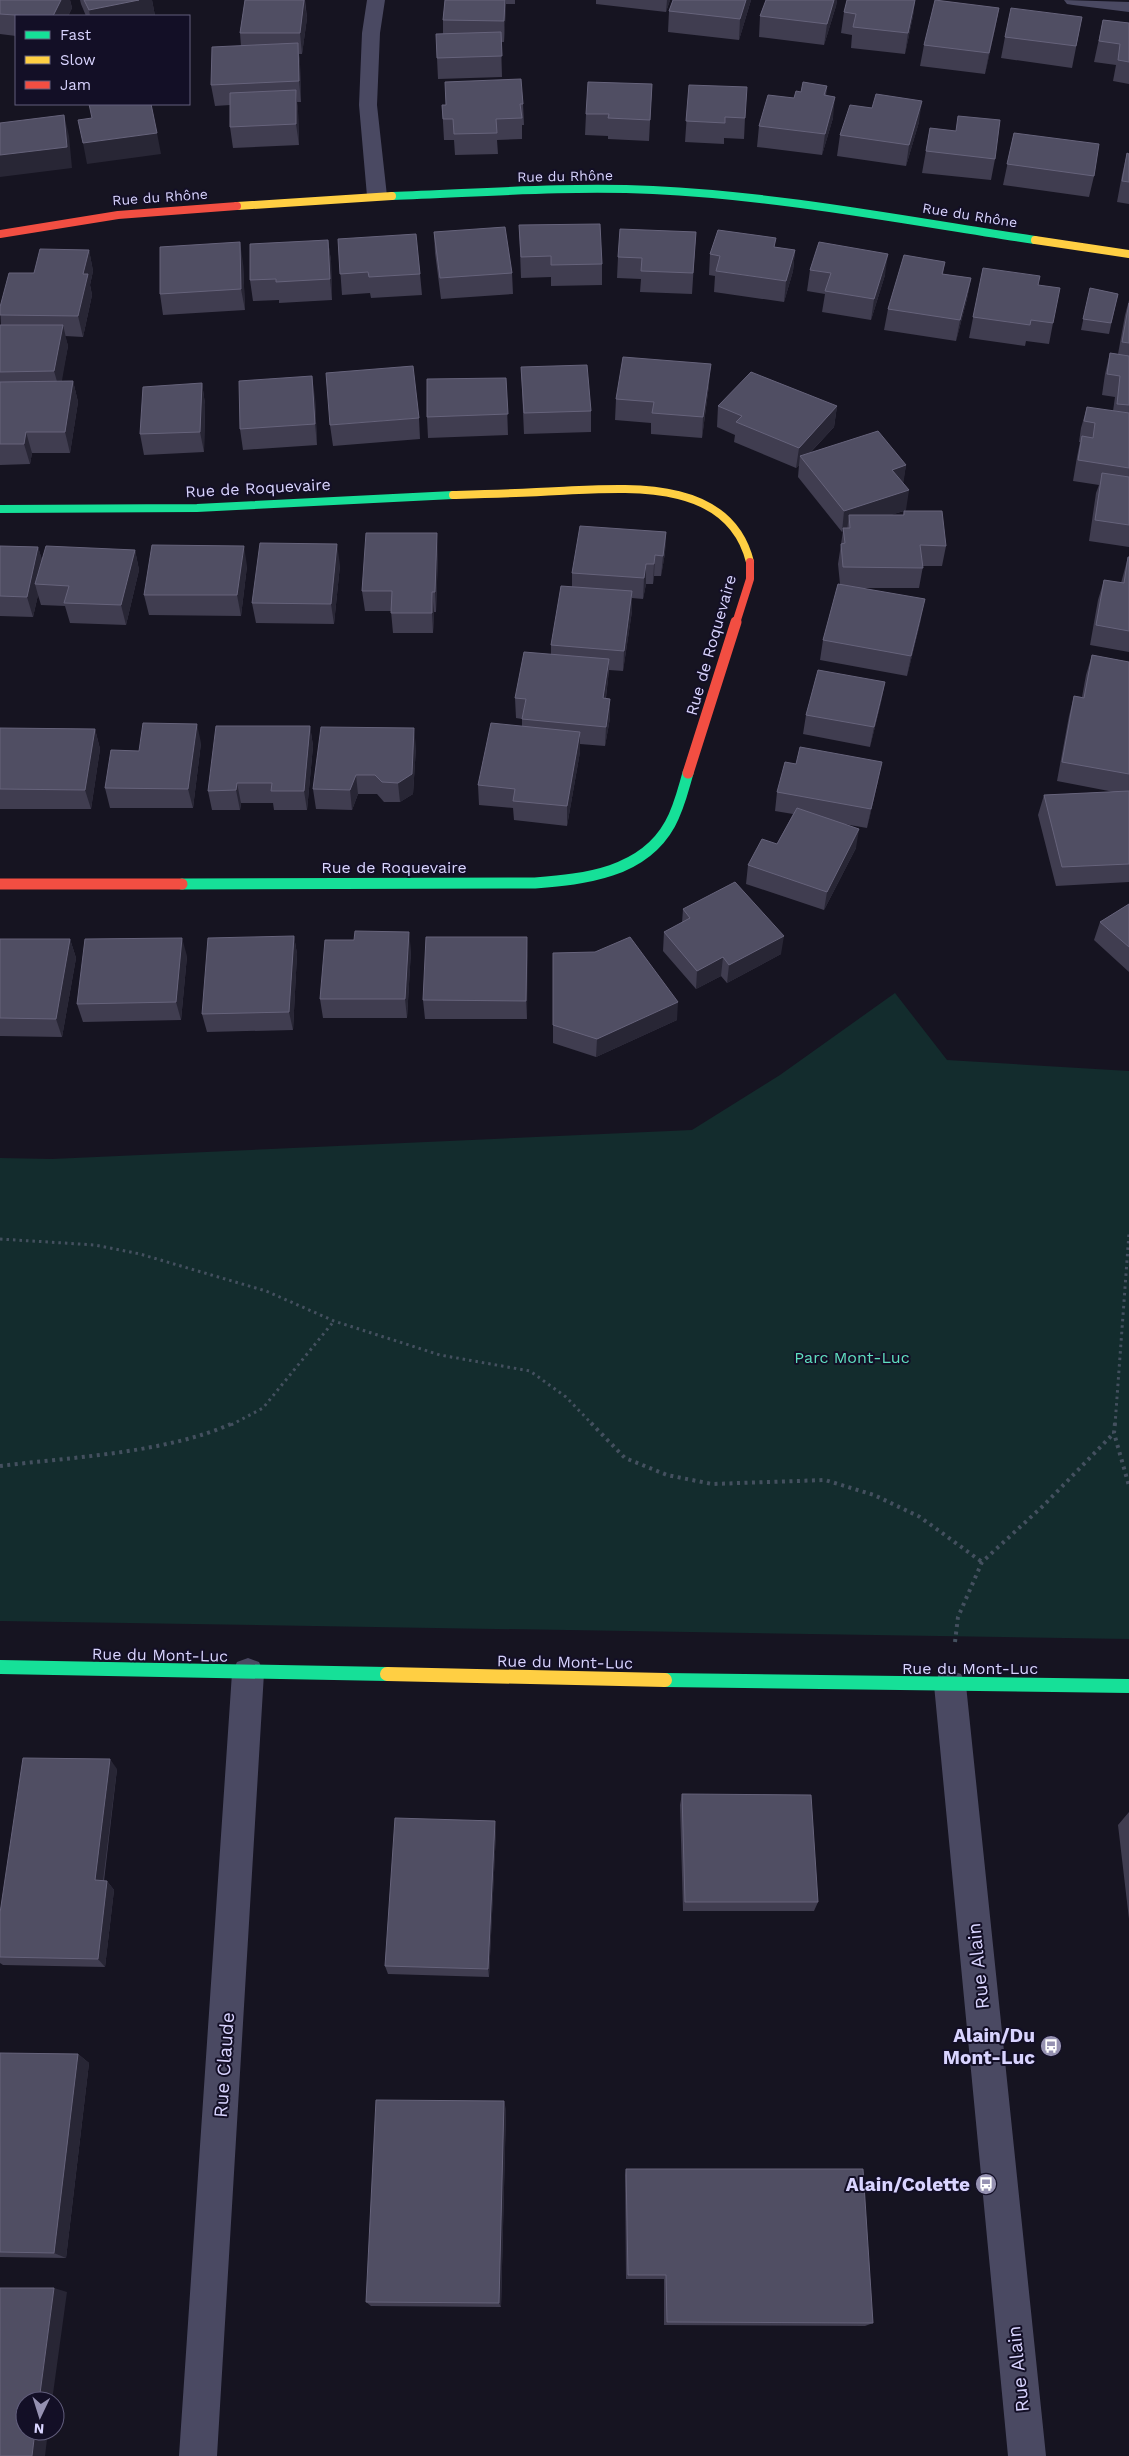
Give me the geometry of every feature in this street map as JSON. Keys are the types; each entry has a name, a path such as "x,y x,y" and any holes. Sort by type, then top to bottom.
{"street":[{"path":"376,0 371,33 368,106 377,196"},
{"path":"1073,0 1129,7"},
{"name":"Rue du Rhône","path":"0,234 118,215 377,196 594,189 696,193 794,204 1129,254"},
{"name":"Rue de Roquevaire","path":"0,509 206,508 355,499 641,488 669,492 696,500 718,513 737,531 748,553 750,579 677,809 665,834 644,855 615,870 582,879 535,883 0,884"},
{"name":"Rue du Mont-Luc","path":"0,1667 950,1685 1129,1686"},
{"name":"Rue Claude","path":"198,2456 248,1673"},
{"name":"Rue Alain","path":"950,1685 1026,2456"}],"path":[{"path":"1129,1233 1114,1433 1129,1486"},
{"path":"0,1239 95,1245 140,1254 266,1291 334,1321 440,1356 530,1371 548,1382 566,1397 625,1458 666,1475 712,1484 825,1480 874,1494 920,1517 982,1562"},
{"path":"0,1466 120,1451 200,1437 232,1424 263,1408 334,1321"},
{"path":"950,1685 958,1618 982,1562 1044,1506 1114,1433"}],"green space":[{"name":"Parc Mont-Luc","path":"895,993 947,1060 1129,1071 1129,1639 0,1621 0,1158 52,1159 692,1130 780,1075"}],"building":[{"path":"0,0 61,0 54,15 0,14"},
{"path":"84,0 139,0 89,10"},
{"path":"245,0 304,0 300,33 240,33"},
{"path":"445,0 505,0 504,21 443,20"},
{"path":"673,0 746,0 740,19 669,11"},
{"path":"766,0 834,0 827,24 760,16"},
{"path":"847,0 915,0 908,33 853,27 856,14 844,12"},
{"path":"935,0 999,8 989,53 924,45"},
{"path":"1011,8 1082,17 1076,46 1005,37"},
{"path":"1103,20 1129,23 1129,62 1118,60 1120,44 1099,41"},
{"path":"501,32 502,56 437,58 436,34"},
{"path":"298,43 299,81 211,85 212,47"},
{"path":"521,79 523,104 520,104 522,118 496,119 497,133 454,134 453,119 443,119 442,105 446,105 445,82"},
{"path":"588,82 652,84 650,120 608,118 609,114 586,114"},
{"path":"803,82 827,86 824,95 835,97 825,134 759,126 768,95 794,98 796,91 801,92"},
{"path":"689,85 747,87 745,118 725,117 725,123 686,121"},
{"path":"296,90 296,124 230,127 230,93"},
{"path":"876,94 922,101 909,145 840,135 850,105 872,108"},
{"path":"89,105 151,105 157,133 83,143 78,120 92,118"},
{"path":"64,115 67,147 0,155 0,123"},
{"path":"958,116 1000,120 995,159 926,151 930,128 956,131"},
{"path":"1014,133 1099,144 1094,176 1007,164"},
{"path":"1127,153 1129,154 1129,182 1122,181"},
{"path":"600,224 602,264 551,265 551,256 521,257 519,225"},
{"path":"505,227 512,273 440,278 434,232"},
{"path":"620,229 696,232 693,273 641,271 642,258 618,257"},
{"path":"718,230 776,238 774,247 795,250 786,281 716,271 720,256 710,254"},
{"path":"416,234 420,274 369,277 368,272 340,274 338,239"},
{"path":"328,240 330,279 276,282 276,279 250,280 250,244"},
{"path":"240,242 241,289 160,294 160,247"},
{"path":"819,242 888,254 874,299 825,291 831,273 810,270"},
{"path":"40,249 89,250 83,274 88,274 78,316 0,315 0,307 9,273 34,273"},
{"path":"904,255 945,262 942,274 971,278 960,320 888,309"},
{"path":"983,268 1040,276 1038,285 1060,288 1053,323 1031,320 1030,325 973,317"},
{"path":"1090,288 1118,294 1111,323 1083,319"},
{"path":"1129,303 1129,343 1122,342"},
{"path":"0,325 63,325 54,371 0,372"},
{"path":"1110,353 1129,356 1129,405 1117,404 1120,376 1107,374"},
{"path":"623,357 711,364 703,417 652,413 654,402 616,399"},
{"path":"587,365 591,411 524,413 521,367"},
{"path":"413,366 419,418 330,425 326,373"},
{"path":"751,372 837,406 799,448 736,422 742,416 718,406"},
{"path":"312,376 315,424 240,429 239,381"},
{"path":"506,378 508,414 427,417 427,379"},
{"path":"73,381 65,432 26,432 24,444 0,444 0,382"},
{"path":"202,383 200,432 140,434 143,387"},
{"path":"1087,407 1129,413 1129,468 1078,460 1082,436 1093,438 1095,423 1084,421"},
{"path":"878,431 906,465 892,470 909,490 844,511 800,456"},
{"path":"1102,473 1129,477 1129,525 1095,520"},
{"path":"904,511 942,511 946,546 920,545 923,568 843,567 841,544 845,543 843,528 850,528 849,515 904,515"},
{"path":"580,526 666,532 663,556 655,555 654,564 646,564 644,578 572,573"},
{"path":"366,533 437,533 435,592 432,592 432,613 391,613 392,591 362,591"},
{"path":"260,543 337,544 331,604 252,603"},
{"path":"152,545 244,546 237,595 144,595"},
{"path":"0,546 38,547 27,597 0,596"},
{"path":"46,546 135,550 121,605 64,603 69,586 35,584"},
{"path":"1128,557 1129,631 1096,625 1104,580 1124,583"},
{"path":"838,584 925,599 911,656 823,640"},
{"path":"561,586 632,591 624,651 551,645"},
{"path":"524,652 609,659 603,698 610,699 606,727 522,719 526,699 515,698"},
{"path":"1092,655 1129,662 1129,774 1062,762 1074,696 1084,698"},
{"path":"818,670 885,682 874,727 806,715"},
{"path":"143,723 197,724 188,789 105,788 111,750 139,751"},
{"path":"491,723 580,732 567,806 513,801 515,789 478,785"},
{"path":"216,726 310,726 304,791 271,791 272,783 237,783 236,790 208,791"},
{"path":"321,727 414,728 412,774 398,783 382,782 375,775 356,775 350,790 313,789"},
{"path":"0,728 95,729 85,790 0,789"},
{"path":"800,747 882,762 871,809 777,792 785,762 796,764"},
{"path":"1129,791 1129,864 1062,867 1044,795"},
{"path":"797,808 859,829 827,892 748,865 762,839 777,844"},
{"path":"735,882 784,936 729,965 723,957 697,971 664,932 690,918 683,909"},
{"path":"1129,904 1129,947 1100,922"},
{"path":"355,931 409,932 405,999 320,999 325,940 354,940"},
{"path":"294,936 289,1012 202,1014 208,938"},
{"path":"426,937 527,937 526,1001 423,1000"},
{"path":"630,937 678,1002 597,1039 553,1025 553,953 595,952"},
{"path":"182,938 176,1002 77,1004 85,939"},
{"path":"0,939 70,939 56,1019 0,1018"},
{"path":"23,1758 110,1759 95,1880 107,1881 98,1959 0,1957 0,1913"},
{"path":"682,1794 811,1795 818,1902 685,1902"},
{"path":"395,1818 495,1821 488,1969 385,1966"},
{"path":"0,2053 78,2054 54,2253 0,2252"},
{"path":"376,2100 504,2101 499,2303 366,2302"},
{"path":"626,2169 863,2169 873,2323 667,2322 666,2275 628,2275"},
{"path":"0,2288 54,2288 40,2391 15,2391 15,2441 34,2441 32,2456 0,2456"}],"traffic: fast":[{"path":"392,196 555,189 620,189 701,193 797,204 1035,240"},
{"path":"0,509 197,508 453,495"},
{"path":"182,884 535,883 590,876 625,866 654,846 674,817 688,773"},
{"path":"0,1667 387,1674"},
{"path":"665,1680 1129,1686"}],"traffic: slow":[{"path":"237,206 392,196"},
{"path":"1035,240 1129,254"},
{"path":"453,495 633,488 675,494 709,508 725,518 737,530 746,545 750,562"},
{"path":"387,1674 665,1680"}],"traffic: jam":[{"path":"0,234 118,215 237,206"},
{"path":"688,773 750,579 750,562"},
{"path":"0,884 182,884"}],"place":[{"name":"Alain/Du Mont-Luc","path":"1051,2046"},
{"name":"Alain/Colette","path":"986,2184"}]}
